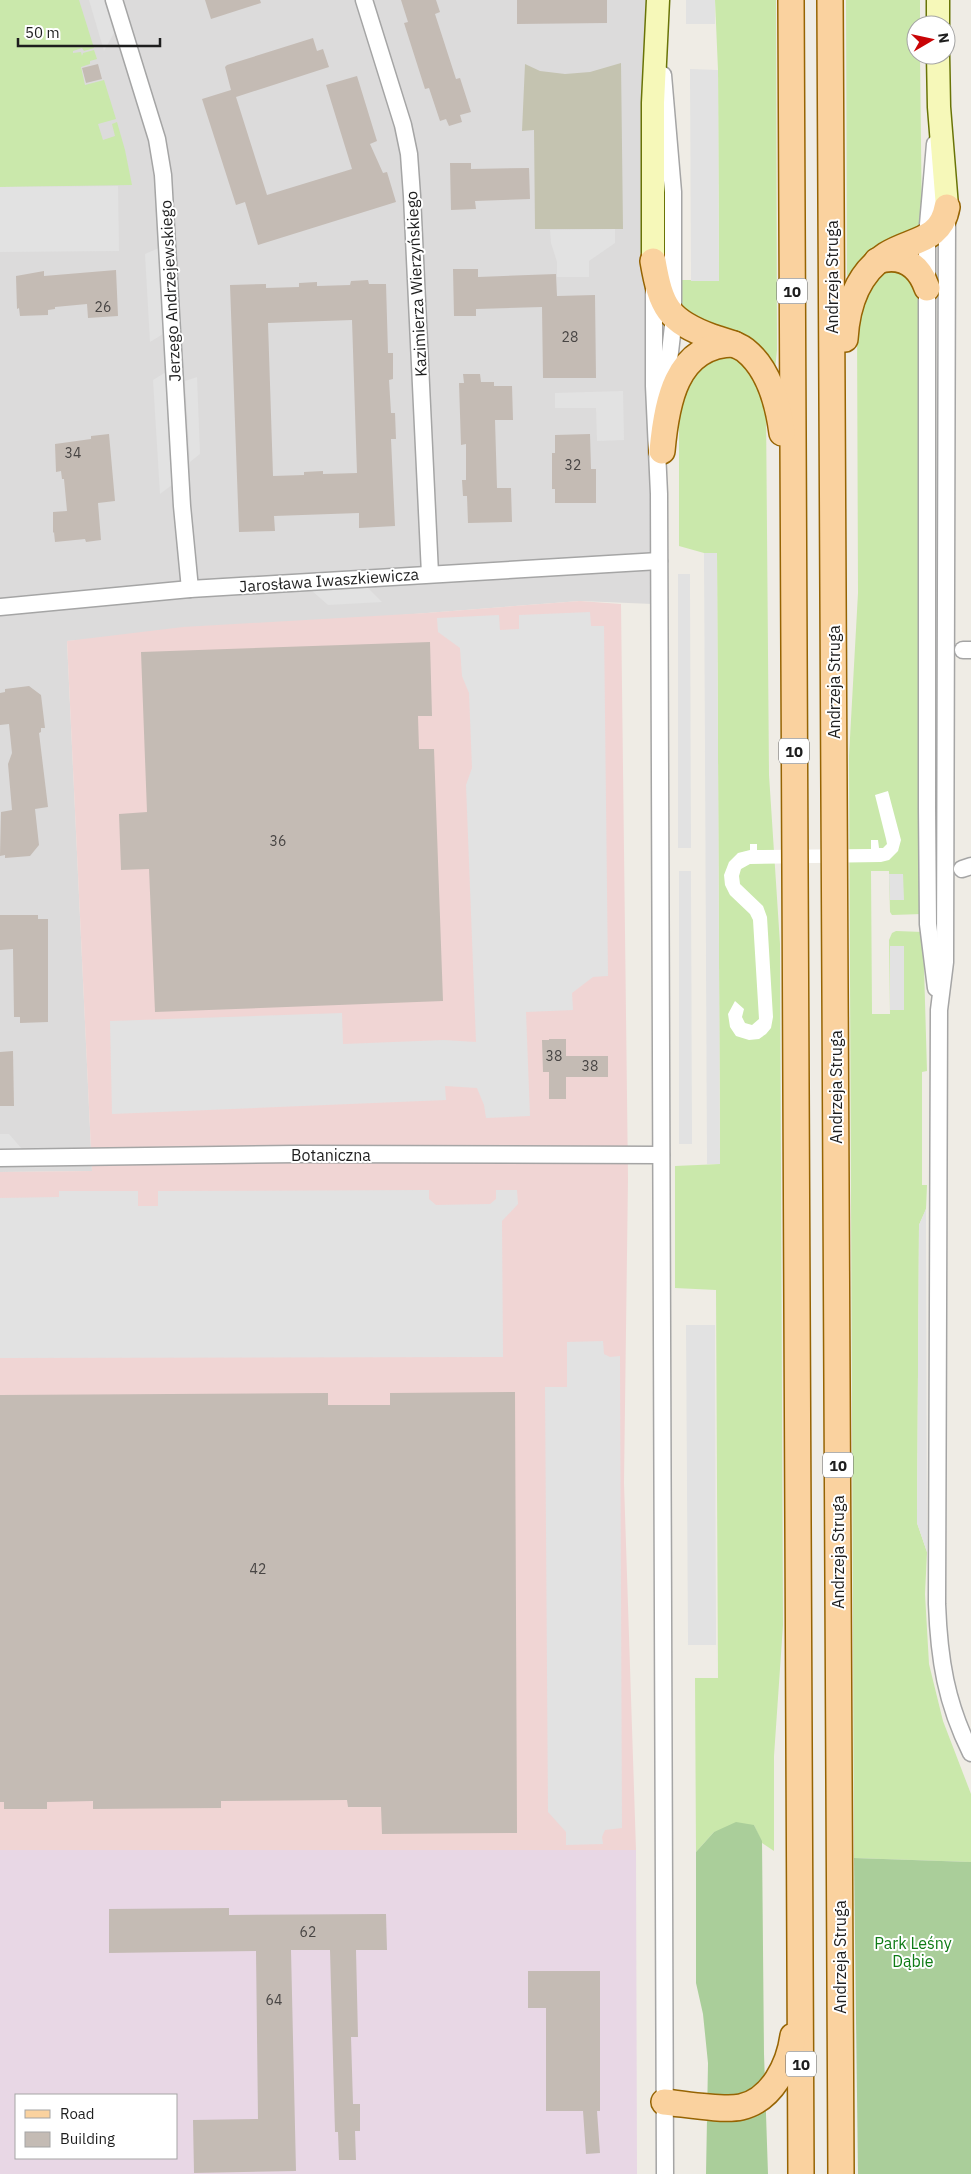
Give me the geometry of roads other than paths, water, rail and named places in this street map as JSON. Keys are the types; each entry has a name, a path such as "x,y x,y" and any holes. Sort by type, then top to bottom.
{"main road":[{"name":"10","path":"791,0 801,2174"},
{"name":"Andrzeja Struga","path":"830,0 841,2174"},
{"path":"833,546 846,319 850,304 859,283 877,261 895,250 927,236 940,227 947,207"},
{"path":"877,261 897,258 909,262 920,274 927,288"},
{"path":"653,261 661,294 673,317 686,326 734,344 744,350 761,368 770,386 778,410 784,455 793,582"},
{"path":"662,451 667,406 679,376 692,361 703,354 718,347 734,344"},
{"path":"664,2102 739,2108 754,2102 767,2092 784,2068 791,2049 796,2021 800,1954"}],"street":[{"name":"Jerzego Andrzejewskiego","path":"114,0 157,139 163,174 182,506 190,589"},
{"name":"Kazimierza Wierzyńskiego","path":"364,0 404,125 409,154 430,574"},
{"path":"658,0 653,103 653,261 654,386 659,494 665,2174"},
{"path":"658,0 673,184 673,317 665,395 659,494"},
{"path":"938,0 938,15"},
{"path":"938,65 939,107 947,207 945,962 939,1010 938,1627 941,1664 948,1696 971,1753"},
{"path":"939,107 927,236 928,905 932,962 939,1010"},
{"name":"Jarosława Iwaszkiewicza","path":"0,607 190,589 659,561"},
{"name":"Botaniczna","path":"0,1158 296,1154 661,1155"}],"park label":[{"name":"Park Leśny Dąbie","path":"913,1952"}]}
